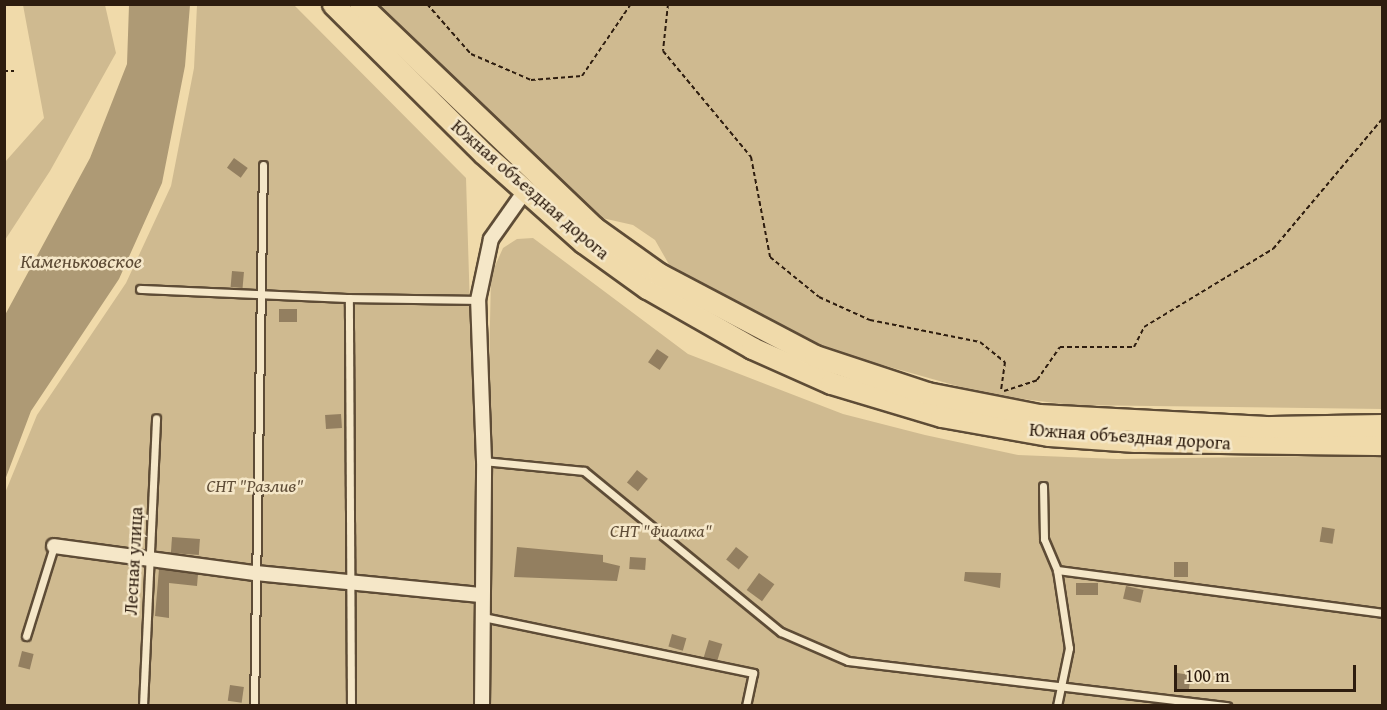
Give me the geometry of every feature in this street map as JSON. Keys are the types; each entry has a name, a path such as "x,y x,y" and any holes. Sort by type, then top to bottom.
{"main road":[{"name":"Южная объездная дорога","path":"333,4 537,190 659,274 750,325 815,356 927,393 1039,415 1271,427 1383,425"},
{"name":"Южная объездная дорога","path":"360,4 537,190 583,242 647,288 742,343 831,383 941,416 1050,435 1157,442 1383,444"}],"street":[{"path":"482,705 484,461 478,300 491,238 537,190"},
{"path":"54,546 255,573 482,595"}],"lane":[{"path":"254,705 263,165"},
{"path":"140,289 349,298 478,300"},
{"path":"349,298 351,705"},
{"name":"Лесная улица","path":"143,705 156,418"},
{"path":"484,461 585,471 781,632 848,661 1227,705"},
{"path":"1043,486 1044,539 1057,570 1070,648 1057,705"},
{"path":"26,636 54,546"},
{"path":"1057,570 1383,613"},
{"path":"483,616 753,673 746,705"}],"path":[{"path":"427,4 471,54 531,80 582,76 631,4"},
{"path":"669,4 663,51 751,156 770,257 819,297 870,320 980,342 1005,362 1000,392 1037,380 1060,347 1134,347 1144,327 1273,249 1383,119"},
{"path":"4,71 14,71"}],"green space":[{"path":"23,5 105,5 116,53 50,171 5,240 5,162 44,118"},
{"path":"197,5 294,5 466,178 482,701 491,275 503,248 517,239 533,238 688,354 843,414 925,435 1018,455 1117,459 1382,455 1382,705 5,706 5,493 37,415 126,283 171,186 194,68"},
{"path":"374,5 1382,5 1382,409 1072,405 989,395 840,353 758,318 671,268 655,240 633,225 602,218 533,163"}],"water":[{"name":"Каменьковское","path":"129,5 190,5 185,66 162,183 119,279 31,411 5,480 5,315 90,158 127,64"}],"building":[{"path":"234,158 248,168 241,178 227,168"},
{"path":"232,271 244,272 243,288 231,287"},
{"path":"279,309 297,309 297,322 279,322"},
{"path":"657,349 669,357 660,370 648,362"},
{"path":"341,414 342,428 326,429 325,415"},
{"path":"637,470 648,479 638,491 627,482"},
{"path":"1322,527 1335,529 1332,544 1320,542"},
{"path":"172,537 200,539 199,555 171,553"},
{"path":"517,547 603,555 603,562 620,566 617,581 514,577"},
{"path":"736,547 749,557 739,569 726,560"},
{"path":"630,557 646,558 645,570 629,569"},
{"path":"1174,562 1188,562 1188,577 1174,577"},
{"path":"159,569 198,574 197,586 169,583 169,618 155,616"},
{"path":"965,572 1001,573 1000,588 964,581"},
{"path":"759,573 774,584 762,601 747,590"},
{"path":"1076,583 1098,583 1098,595 1076,595"},
{"path":"1126,586 1144,590 1141,603 1123,599"},
{"path":"672,634 686,638 683,651 668,646"},
{"path":"709,640 722,644 717,661 704,657"},
{"path":"22,651 34,654 30,669 18,667"},
{"path":"1177,673 1191,675 1188,692 1175,690"},
{"path":"230,685 244,687 242,703 228,701"}],"park label":[{"name":"СНТ \"Разлив\"","path":"255,486"},
{"name":"СНТ \"Фиалка\"","path":"661,531"}]}
